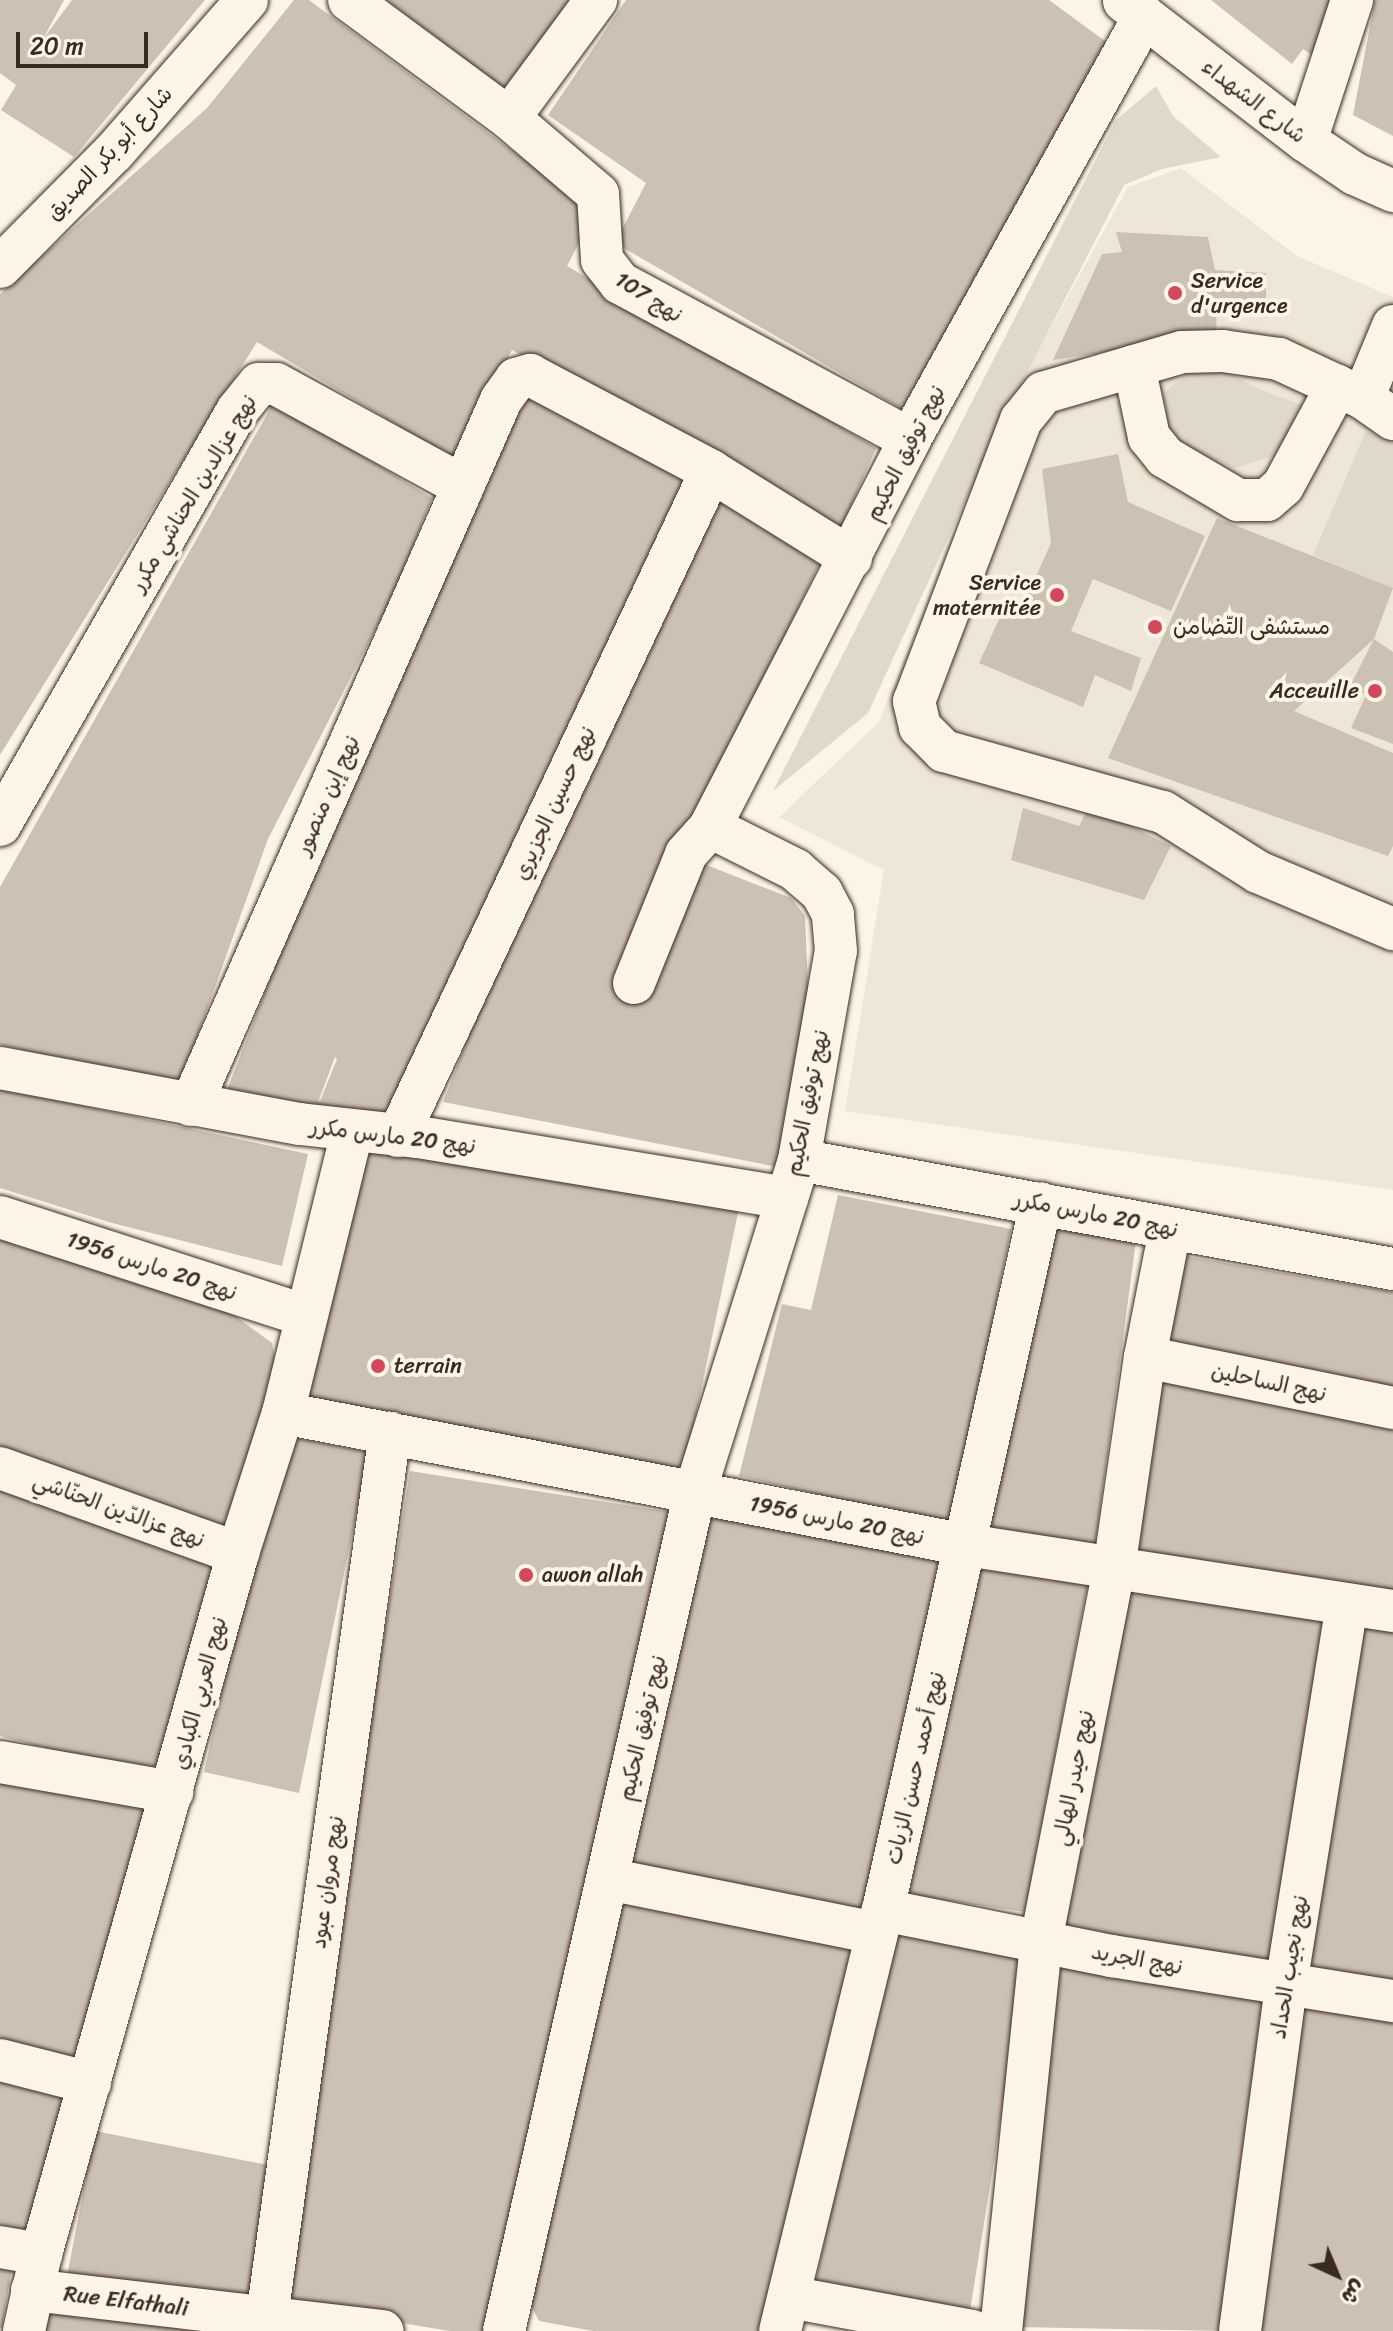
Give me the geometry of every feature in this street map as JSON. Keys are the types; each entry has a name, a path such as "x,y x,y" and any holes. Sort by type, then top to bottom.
{"street":[{"name":"شارع أبو بكر الصديق","path":"0,267 114,152 247,0"},
{"name":"نهج 107","path":"349,0 509,118 598,194 602,260 620,283 910,439"},
{"path":"509,118 596,0"},
{"path":"1306,141 1352,0"},
{"name":"شارع الشهداء","path":"1134,8 1306,141 1355,174 1393,191"},
{"name":"نهج توفيق الحكيم","path":"504,2331 695,1492 793,1179 836,951 833,914 822,893 796,870 710,827 1134,8"},
{"path":"1134,366 1149,437 1165,457 1238,500 1267,500 1364,401 1393,326"},
{"path":"1364,401 1279,359 1223,351 1182,352 1043,393 1021,420 914,701 920,727 944,751 1163,812 1258,872 1393,929"},
{"path":"463,486 501,400 522,375 711,471 851,558"},
{"name":"نهج عزالدين الحناشي مكرر","path":"0,825 237,411 259,384 276,384 463,486"},
{"name":"نهج حسين الجزيري","path":"398,1136 711,471"},
{"name":"نهج إبن منصور","path":"191,1105 463,486"},
{"path":"634,983 686,854 710,827"},
{"name":"نهج 20 مارس مكرر","path":"0,1068 352,1132 1041,1203 1393,1269"},
{"name":"نهج العربي الكبادي","path":"36,2272 238,1553 283,1413 304,1315 352,1132"},
{"name":"نهج أحمد حسن الزيات","path":"784,2314 880,1922 1041,1203"},
{"name":"نهج 20 مارس 1956","path":"0,1217 304,1315"},
{"name":"نهج حيدر الهالي","path":"1001,2331 1041,1941 1114,1569 1145,1357 1170,1229"},
{"name":"نهج الساحلين","path":"1145,1357 1393,1408"},
{"name":"نهج 20 مارس 1956","path":"283,1413 966,1545 1393,1611"},
{"name":"نهج مروان عبود","path":"266,2324 390,1433"},
{"name":"نهج عزالدّين الحنّاشي","path":"0,1468 238,1553"},
{"name":"نهج نجيب الحداد","path":"1240,2331 1286,1985 1347,1605"},
{"path":"0,1762 172,1792"},
{"name":"نهج الجريد","path":"608,1879 880,1922 1041,1941 1393,2001"},
{"path":"0,2060 90,2083"},
{"name":"Rue Elfathali","path":"0,2247 36,2272 266,2324 383,2331"},
{"path":"24,2331 36,2272"},
{"path":"784,2314 973,2331"}],"shaded area":[{"path":"1156,86 1173,116 1221,157 1162,169 1124,185 1006,413 868,713 773,791 1116,120"},
{"name":"مستشفى التّضامن","path":"1181,168 1297,256 1393,297 1393,1190 845,1111 884,870 779,817 879,722 954,533 1033,360 1128,187"},
{"path":"1203,359 1259,389 1307,407 1289,451 1235,468 1171,443 1163,394"},
{"path":"1366,431 1393,442 1393,589 1313,555"}],"building":[{"path":"0,0 64,0 43,39 72,0 205,0 74,157 1,110 16,85 0,73"},
{"path":"294,0 309,0 595,212 567,266 876,448 840,531 512,350 456,460 257,342 0,755 0,294 207,108"},
{"path":"386,0 576,0 511,95"},
{"path":"626,0 1049,0 1109,44 902,409 615,243 646,183 548,115"},
{"path":"1211,0 1344,0 1325,64 1303,49 1292,64"},
{"path":"1375,0 1393,0 1393,136 1353,115"},
{"name":"Service d'urgence","path":"1116,232 1208,237 1215,270 1266,273 1266,299 1217,307 1216,335 1053,360 1102,254 1122,252"},
{"path":"526,394 697,474 391,1125 227,1090 279,956","holes":["335,1057 337,1059 320,1101"]},
{"path":"274,402 432,498 394,593 268,839 180,1085 0,1045 0,887"},
{"name":"Service maternitée","path":"1118,454 1128,502 1205,536 1171,611 1093,579 1071,631 1141,658 1131,691 1095,675 1083,707 979,663 1001,615 1017,619 1051,543 1042,469"},
{"path":"710,492 825,552 727,756 691,859 791,898 805,916 810,1034 783,1168 443,1102 505,944"},
{"path":"1217,518 1393,588 1374,639 1294,711 1393,753 1393,846 1388,856 1108,758"},
{"name":"Acceuille","path":"1374,639 1393,652 1393,744 1351,728 1366,695 1350,686"},
{"path":"1089,806 1171,846 1144,900 1011,860 1023,808 1079,826"},
{"path":"0,1088 308,1154 282,1266 112,1223 0,1188"},
{"path":"355,1147 740,1203 681,1486 305,1405"},
{"path":"838,1195 1011,1229 951,1525 739,1476 782,1304 811,1310"},
{"path":"1037,1224 1136,1241 1095,1547 984,1528"},
{"path":"0,1229 227,1310 272,1343 278,1376 225,1535 0,1456"},
{"path":"1174,1254 1393,1292 1393,1392 1160,1343"},
{"path":"1158,1373 1393,1420 1393,1597 1127,1555"},
{"path":"279,1435 369,1452 299,1793 204,1772"},
{"path":"410,1471 670,1512 489,2331 450,2331 279,2303"},
{"path":"0,1481 219,1551 154,1777 0,1736"},
{"path":"705,1505 941,1547 871,1919 627,1868"},
{"path":"972,1551 1090,1572 1025,1912 909,1895"},
{"path":"1126,1580 1339,1615 1276,1969 1059,1930"},
{"path":"1366,1617 1393,1621 1393,1989 1301,1972"},
{"path":"0,1780 148,1809 80,2062 0,2041"},
{"path":"622,1891 856,1946 767,2331 593,2331 539,2321 528,2300"},
{"path":"893,1919 1029,1942 970,2311 815,2285"},
{"path":"1061,1965 1271,1993 1226,2331 1014,2327"},
{"path":"1301,2004 1393,2017 1393,2331 1252,2331"},
{"path":"0,2070 76,2088 44,2234 0,2225"},
{"path":"95,2131 273,2166 249,2308 67,2276"},
{"path":"0,2257 13,2259 2,2328 0,2328"},
{"path":"46,2294 244,2331 42,2331"}],"place":[{"name":"Service d'urgence","path":"1175,293"},
{"name":"Service maternitée","path":"1057,595"},
{"name":"مستشفى التّضامن","path":"1155,627"},
{"name":"Acceuille","path":"1375,691"},
{"name":"terrain","path":"378,1366"},
{"name":"awon allah","path":"526,1575"}]}
